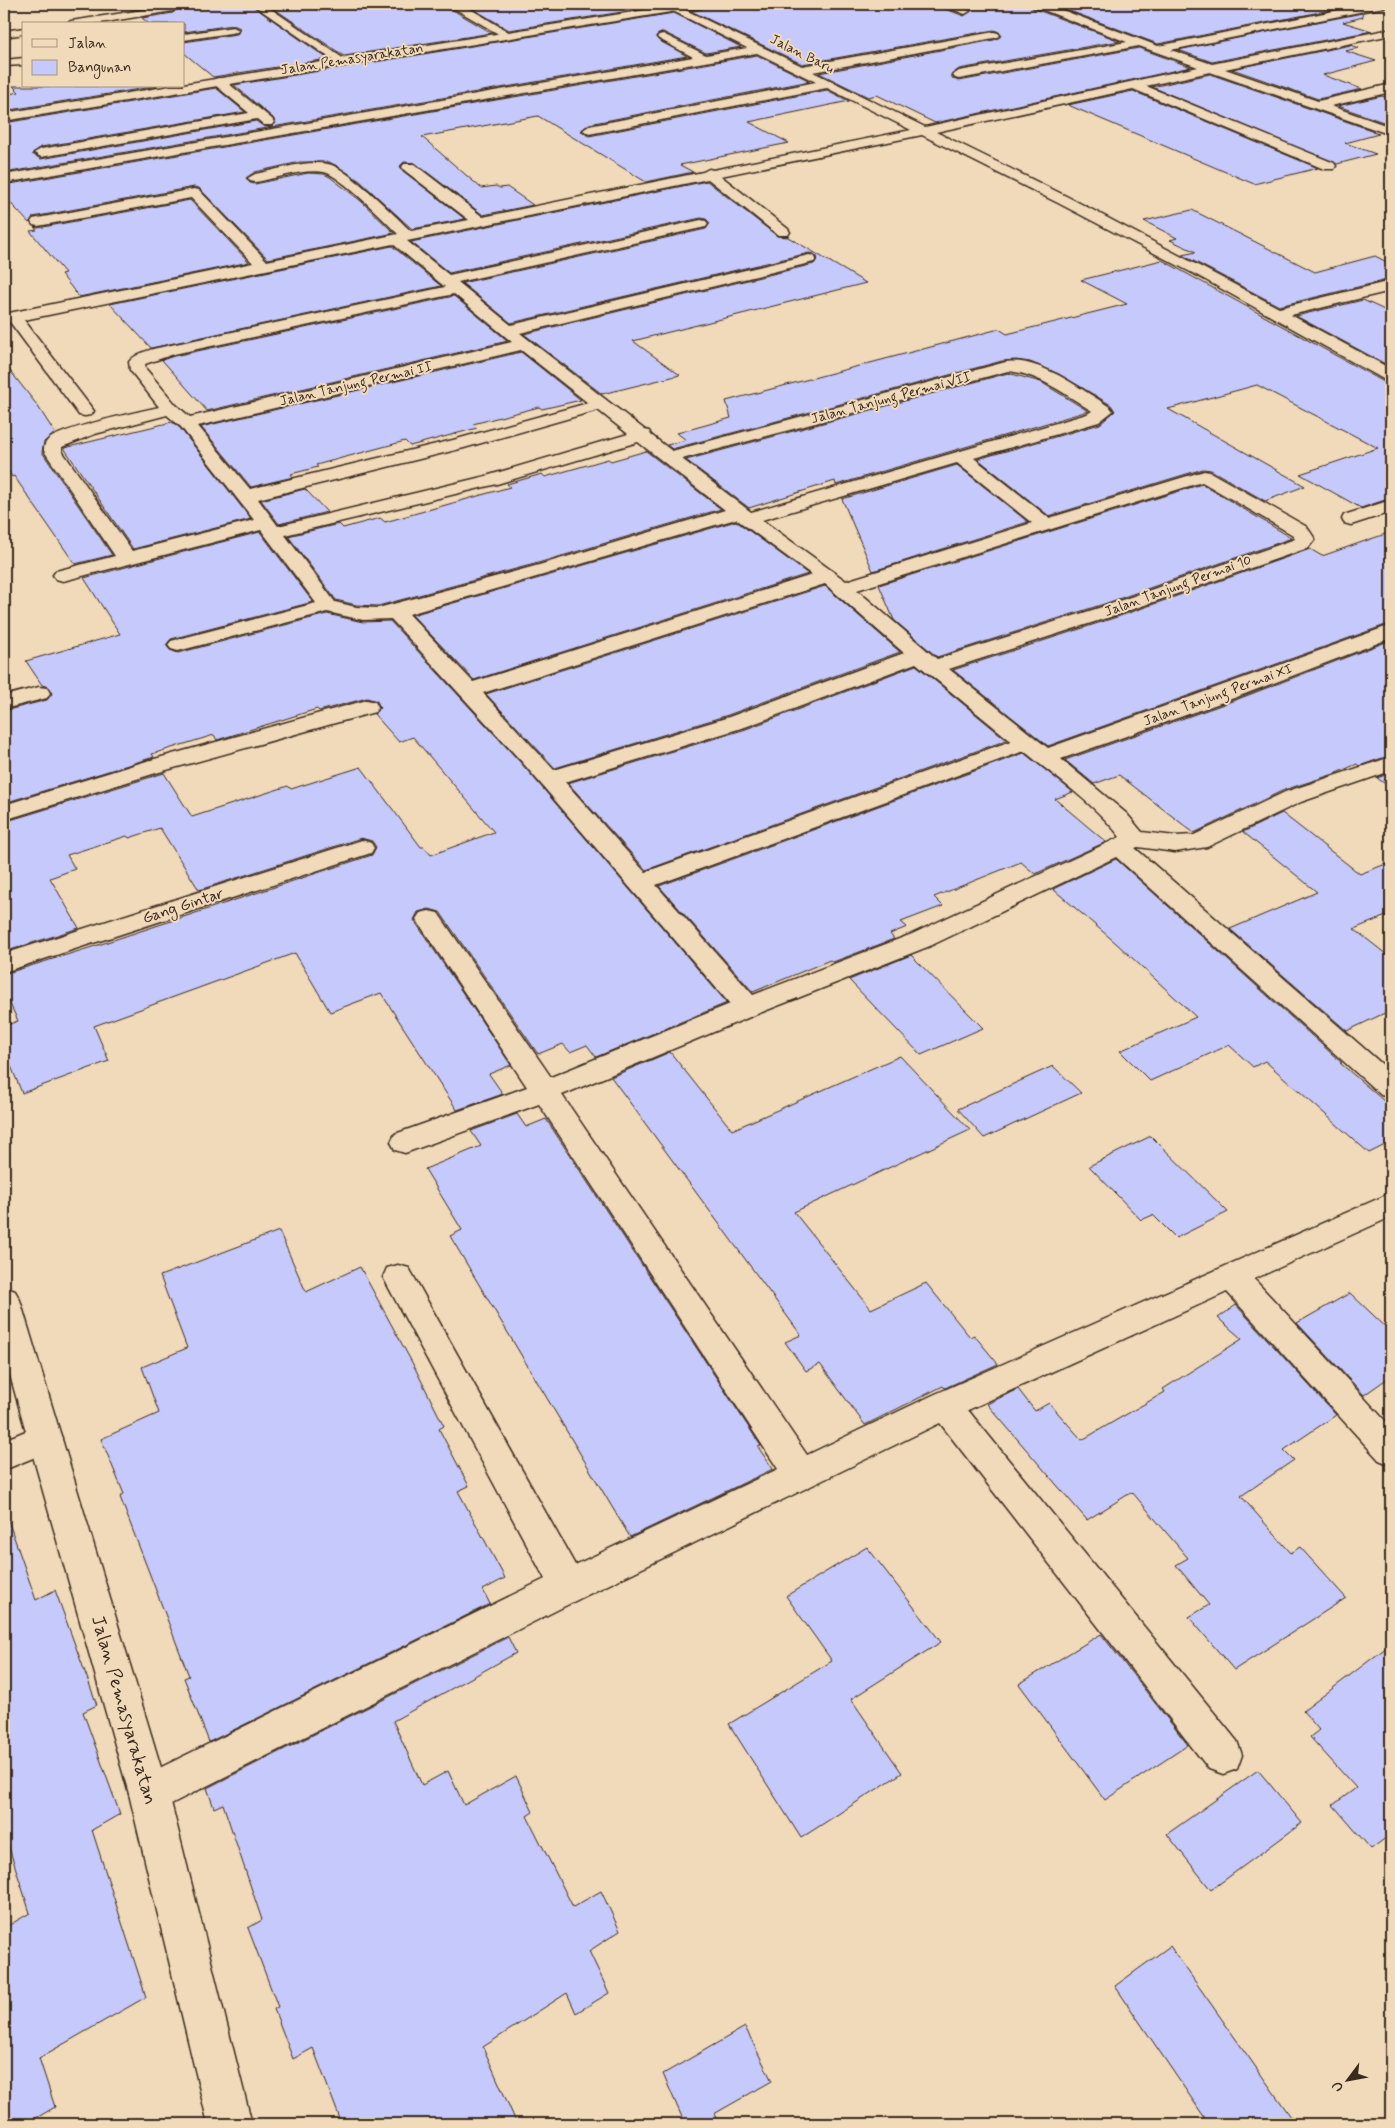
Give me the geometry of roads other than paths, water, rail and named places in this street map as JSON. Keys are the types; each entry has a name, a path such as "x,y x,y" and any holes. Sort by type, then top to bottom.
{"street":[{"path":"257,4 341,61"},
{"name":"Jalan Pemasyarakatan","path":"185,88 671,6 701,4"},
{"path":"948,4 965,11"},
{"path":"1037,4 1157,49 1391,131"},
{"path":"1157,49 1384,4"},
{"path":"456,5 506,34"},
{"name":"Jalan Baru","path":"671,6 924,130 1140,240 1391,376"},
{"path":"85,22 169,10"},
{"path":"185,37 233,30"},
{"path":"4,34 22,31"},
{"path":"85,412 9,318 265,267 401,236 924,130 1211,68 1391,32"},
{"path":"802,70 994,35"},
{"path":"663,37 705,59"},
{"path":"959,75 1140,42"},
{"path":"4,180 760,49"},
{"path":"4,63 22,60"},
{"path":"220,82 281,132"},
{"path":"589,130 827,84"},
{"path":"1134,85 1329,166"},
{"name":"Jalan Pemasyarakatan","path":"4,117 183,88"},
{"path":"1319,105 1391,88"},
{"path":"41,152 258,115"},
{"path":"409,167 480,221"},
{"path":"255,178 310,169 333,169 383,212 401,236 452,284 508,331 834,583 1102,804 1119,819 1127,843 1391,1088"},
{"path":"709,173 783,232"},
{"path":"38,222 194,193 265,267"},
{"path":"328,606 246,496 187,423 170,409 138,370 138,362 146,357 701,224"},
{"path":"508,331 809,259"},
{"path":"1276,314 1391,286"},
{"name":"Jalan Tanjung Permai II","path":"187,423 524,344"},
{"name":"Jalan Tanjung Permai VII","path":"670,457 1008,366 1024,367 1041,374 1104,411 1093,418 960,457"},
{"path":"246,496 458,444 602,404"},
{"path":"127,559 53,451 53,446 55,442 75,435 170,409"},
{"path":"63,575 270,527 491,480 643,435"},
{"path":"178,645 328,606 349,613 364,615 395,611 960,457 1047,526"},
{"name":"Jalan Tanjung Permai 10","path":"927,660 1112,610 1301,544 1305,538 1300,531 1204,476 1047,526"},
{"path":"1351,519 1391,506"},
{"path":"470,690 834,583 1047,526"},
{"path":"395,611 470,690 550,779 748,1007"},
{"name":"Jalan Tanjung Permai XI","path":"1045,757 1391,632"},
{"path":"550,779 737,722 927,660"},
{"path":"4,703 39,693"},
{"path":"4,814 148,768 367,707"},
{"path":"641,882 1026,743"},
{"path":"405,1142 545,1091 748,1007 921,940 1127,843 1175,844 1198,842 1293,797 1391,764"},
{"name":"Gang Gintar","path":"4,963 362,848"},
{"path":"429,919 801,1475"},
{"path":"149,1794 568,1586 945,1405 1233,1277 1391,1204"},
{"path":"398,1277 568,1586"},
{"path":"1233,1277 1391,1450"},
{"name":"Jalan Pemasyarakatan","path":"4,1300 149,1794 230,2124"},
{"path":"945,1405 1223,1755"},
{"path":"4,1455 45,1438"}]}
